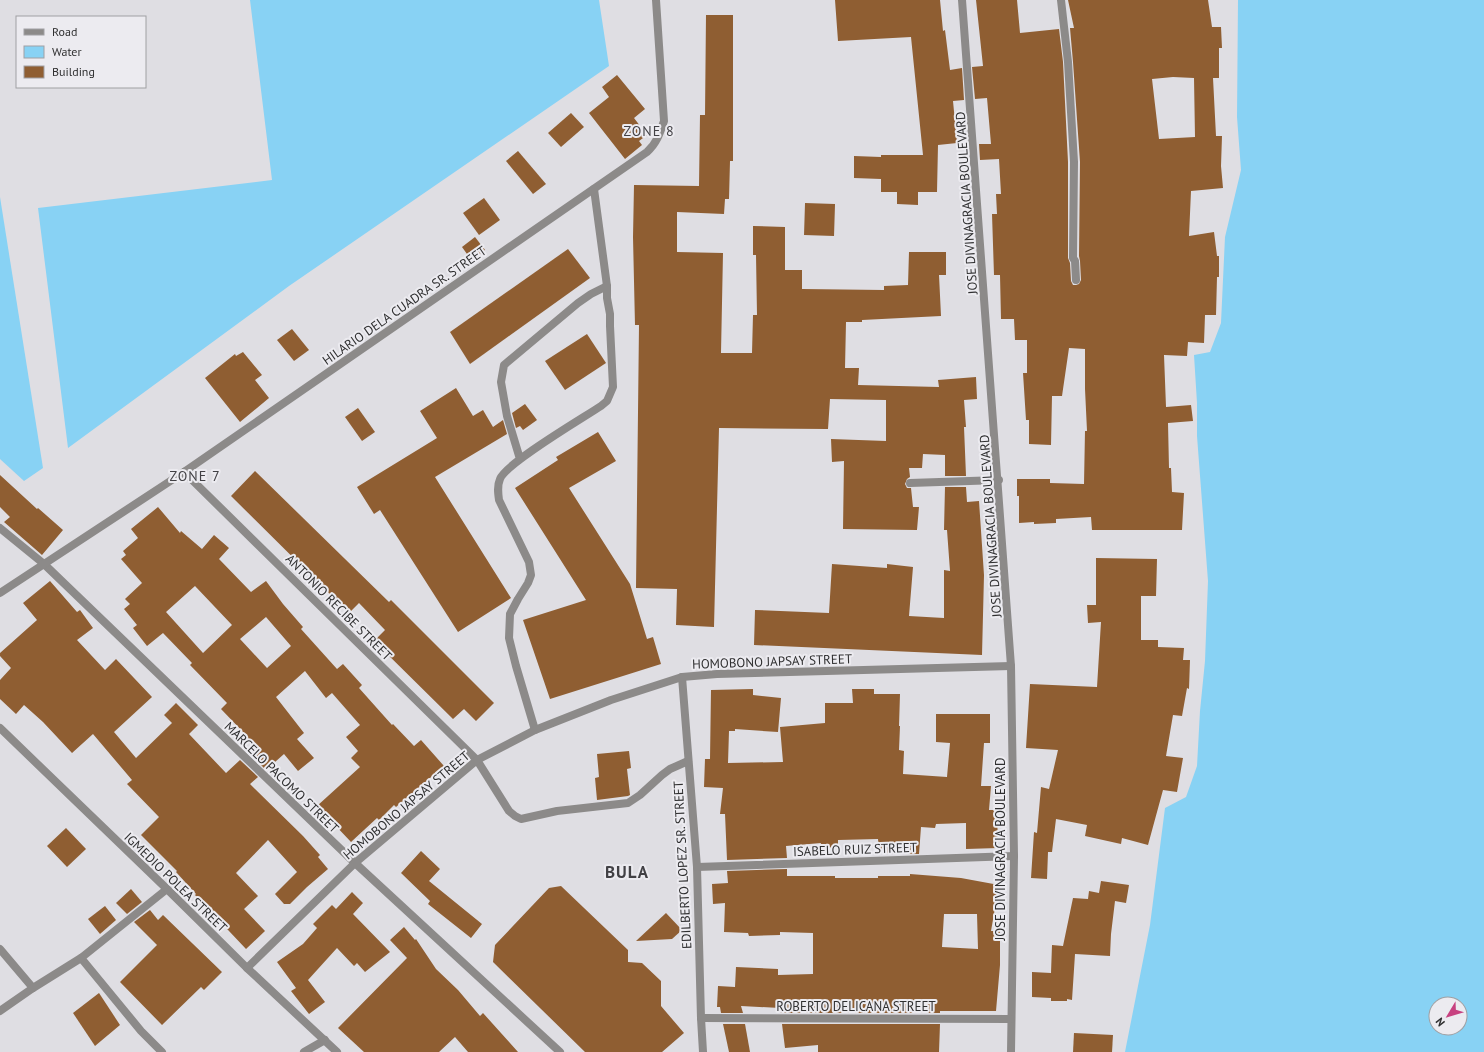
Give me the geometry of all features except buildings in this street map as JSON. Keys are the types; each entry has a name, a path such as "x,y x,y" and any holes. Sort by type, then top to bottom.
{"street":[{"name":"HILARIO DELA CUADRA SR. STREET","path":"0,593 184,472 594,189 655,145 664,120 656,0"},
{"name":"JOSE DIVINAGRACIA BOULEVARD","path":"962,0 999,480 1011,666 1014,856 1011,1052"},
{"path":"1061,0 1068,62 1074,162 1073,258 1075,261 1076,280"},
{"path":"535,730 509,638 510,614 531,575 529,562 499,500 498,490 500,479 504,472 520,459 601,406 606,401 613,387 610,314 594,189"},
{"path":"520,459 507,416 501,382 504,365 578,303 590,294 607,286"},
{"name":"ANTONIO RECIBE STREET","path":"184,472 477,760 509,811 515,816 521,819 557,811 628,803 666,772 688,761"},
{"path":"910,483 999,480"},
{"name":"MARCELO PACOMO STREET","path":"0,528 44,564 355,863 560,1052"},
{"name":"HOMOBONO JAPSAY STREET","path":"247,968 355,863 477,760 535,730 611,700 682,677 717,674 1011,666"},
{"name":"EDILBERTO LOPEZ SR. STREET","path":"682,677 697,867 703,1052"},
{"name":"IGMEDIO POLEA STREET","path":"0,728 247,968 337,1052"},
{"name":"ISABELO RUIZ STREET","path":"697,867 1014,856"},
{"path":"0,1011 32,988 81,958 167,889"},
{"path":"0,949 32,988"},
{"path":"81,958 141,1031 162,1052"},
{"name":"ROBERTO DELICANA STREET","path":"701,1018 1011,1019"},
{"path":"304,1052 325,1040"}],"water":[{"path":"250,0 599,0 609,66 289,286 68,448 38,208 272,180"},
{"path":"1238,0 1484,0 1484,1052 1125,1052 1150,925 1165,808 1186,797 1197,766 1205,661 1208,581 1197,436 1197,403 1194,355 1210,352 1221,323 1225,237 1241,170 1237,117"},
{"path":"0,197 43,468 24,481 0,459"}],"district":[{"name":"ZONE 8","path":"649,131"},
{"name":"ZONE 7","path":"195,476"},
{"name":"BULA","path":"627,872"}]}
